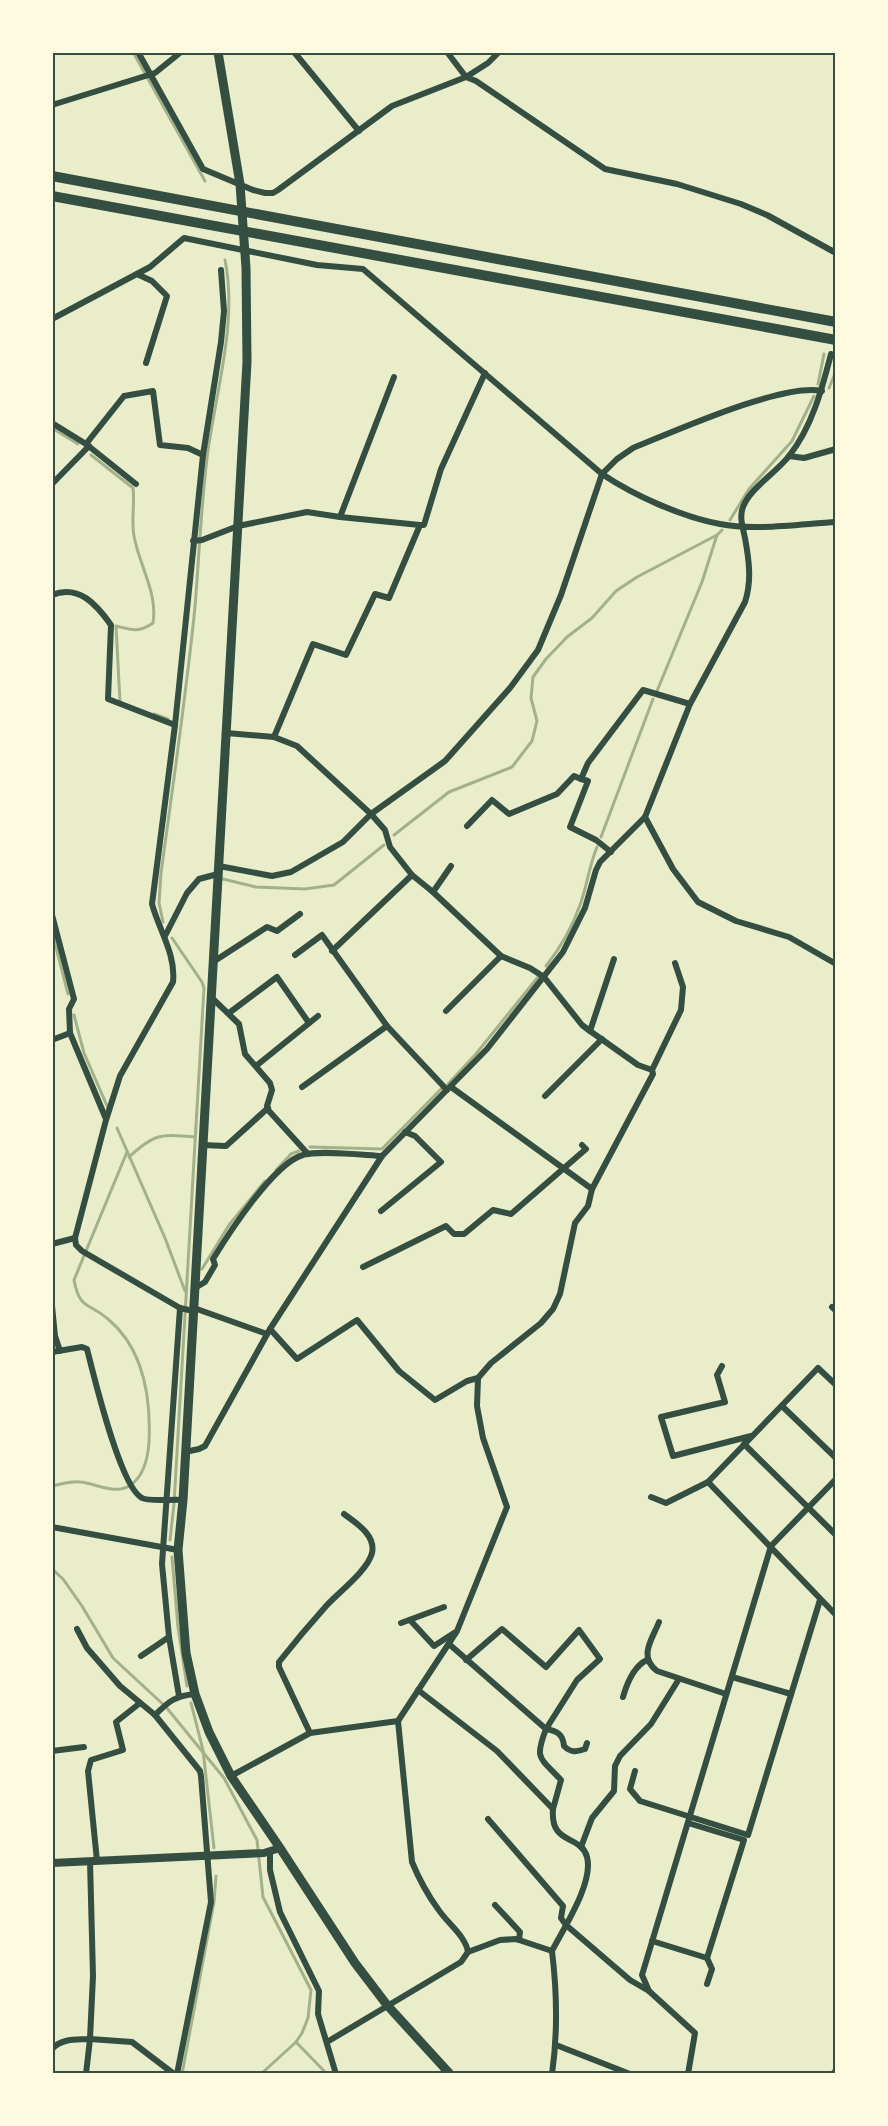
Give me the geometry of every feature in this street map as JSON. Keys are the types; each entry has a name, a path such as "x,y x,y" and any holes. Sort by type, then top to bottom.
{"highway":[{"path":"52,176 836,321"},
{"path":"52,196 836,340"}],"main road":[{"path":"218,52 240,184 247,362 195,1288 187,1309 185,1452 178,1550 186,1653 195,1694 209,1732 231,1776 355,1963 387,2005 450,2073"},
{"path":"52,1863 267,1852 280,1848"}],"street":[{"path":"138,52 147,75 203,169 259,192 273,193 392,106 466,77 500,52"},
{"path":"52,105 159,71 181,52"},
{"path":"294,52 359,130"},
{"path":"447,52 466,77 476,81 605,169 677,184 741,204 767,214 836,253"},
{"path":"52,319 137,274 163,257 184,238 317,265 363,269 602,474 642,497 721,525 836,522"},
{"path":"221,270 224,311 221,342 203,455 196,541 152,904 156,921 165,936 174,972 173,982 120,1076 75,1238 76,1245 84,1252 187,1309 269,1331 297,1359 357,1320 399,1371 435,1400 467,1381 478,1378 491,1363 541,1323 553,1310 560,1294 575,1223 588,1206 592,1189 653,1074 652,1070 681,1010 682,987 675,963"},
{"path":"137,274 152,281 167,296 146,363"},
{"path":"185,1452 205,1446 269,1331 382,1156 487,1049 544,977 567,944 585,908 600,862 645,817 690,704 745,602 749,590 749,565 741,510 789,456 804,433 822,391 831,354"},
{"path":"196,541 238,526 307,512 424,525 441,469 485,373"},
{"path":"340,517 394,377"},
{"path":"165,936 187,893 199,879 219,870 272,876 291,872 343,842 370,814 445,761 510,688 538,650 561,595 602,474 617,459 633,448 770,397 814,389 822,391"},
{"path":"52,484 88,445 124,396 153,392 160,445 188,448 203,455"},
{"path":"52,423 88,445 136,484"},
{"path":"789,456 804,458 836,449"},
{"path":"274,737 313,644 346,655 375,594 389,598 420,525"},
{"path":"52,595 69,591 86,596 111,625 108,699 175,725"},
{"path":"581,779 588,763 643,690 690,704"},
{"path":"226,733 274,737 297,746 385,830 390,847 412,875 501,956 530,968 544,977 582,1025 638,1065 652,1070"},
{"path":"467,826 492,800 509,814 557,794 574,776 588,781 570,827 596,840 611,852"},
{"path":"645,817 673,868 698,902 736,921 789,937 836,964"},
{"path":"433,892 451,866"},
{"path":"332,951 412,875"},
{"path":"213,962 267,927 277,931 300,914"},
{"path":"52,915 74,999 69,1009 70,1033 106,1120"},
{"path":"295,955 322,935 387,1026 449,1088 592,1189"},
{"path":"447,1011 501,956"},
{"path":"590,1031 614,959"},
{"path":"229,1013 277,977 309,1023"},
{"path":"202,1145 226,1146 268,1108 272,1090 270,1083 246,1054 239,1024 211,997"},
{"path":"256,1066 318,1016"},
{"path":"302,1087 387,1026"},
{"path":"52,1040 70,1033"},
{"path":"545,1096 602,1039"},
{"path":"268,1108 308,1154"},
{"path":"381,1211 441,1162 415,1136 405,1132"},
{"path":"363,1267 446,1226 454,1234 464,1234 493,1210 511,1214 586,1149 582,1145"},
{"path":"195,1288 205,1282 215,1265 213,1259 234,1224 294,1158 308,1154 382,1156"},
{"path":"52,1244 75,1238"},
{"path":"52,1306 60,1351"},
{"path":"179,1696 168,1637 162,1564 187,1309"},
{"path":"52,1352 82,1347 87,1349 129,1486 144,1500 180,1500"},
{"path":"722,1366 717,1375 725,1402 661,1417 673,1456 753,1435"},
{"path":"651,1497 666,1503 708,1482 818,1368 836,1385"},
{"path":"468,1952 466,1944 439,1911 421,1883 412,1862 398,1721 457,1631 507,1507 483,1438 477,1406 478,1378"},
{"path":"782,1406 836,1458"},
{"path":"744,1444 836,1535"},
{"path":"650,1991 642,1975 771,1546 836,1479"},
{"path":"708,1482 836,1615"},
{"path":"310,1733 279,1667 279,1662 328,1604 367,1563 372,1552 371,1540 362,1528 344,1514"},
{"path":"52,1527 178,1550"},
{"path":"689,1820 748,1835 820,1600"},
{"path":"401,1623 444,1607"},
{"path":"410,1620 434,1646 457,1631"},
{"path":"659,1622 646,1653 647,1660 657,1671 726,1694"},
{"path":"52,2049 57,2043 63,2041 90,2039 132,2042 175,2073 211,1902 200,1771 156,1714 120,1686 87,1648 77,1629"},
{"path":"466,1660 502,1629 546,1667 579,1630 600,1659 577,1680 546,1729 538,1750 539,1756 561,1780 553,1809 552,1820 556,1830 562,1836 581,1846 587,1856 589,1869 566,1925 552,1951 557,2003 556,2045 552,2073"},
{"path":"141,1656 168,1637"},
{"path":"449,1644 546,1729 559,1733 568,1750 576,1752 585,1749 587,1743"},
{"path":"623,1697 639,1664 647,1660"},
{"path":"732,1677 791,1694"},
{"path":"581,1846 592,1818 614,1791 615,1766 620,1756 651,1724 680,1679"},
{"path":"418,1690 497,1751 553,1809"},
{"path":"156,1714 166,1703 179,1696 195,1694"},
{"path":"86,2073 93,1976 93,1861 88,1771 91,1760 123,1750 116,1722 140,1703"},
{"path":"231,1776 310,1733 398,1721"},
{"path":"52,1751 84,1748"},
{"path":"635,1771 630,1790 640,1802 744,1840 707,1958 711,1969 707,1984"},
{"path":"488,1819 563,1906 561,1918 566,1925 630,1980 650,1991 695,2033 688,2073"},
{"path":"267,1852 280,1911 320,1991 318,2014 336,2073"},
{"path":"495,1905 520,1932 519,1940"},
{"path":"327,2042 461,1962 468,1952 500,1940 519,1940 552,1951"},
{"path":"652,1941 707,1958"},
{"path":"556,2045 630,2073"}],"waterway":[{"path":"133,52 205,181"},
{"path":"163,922 159,903 161,873 195,607 207,458 227,333 229,309 225,260"},
{"path":"818,384 824,354"},
{"path":"829,388 836,371"},
{"path":"730,520 749,489 792,441 814,396"},
{"path":"52,428 78,444"},
{"path":"91,455 133,488 134,536 153,601 153,623 135,630 116,626 120,702"},
{"path":"394,835 449,792 512,767 532,741 537,721 531,698 533,677 546,659 567,637 592,618 616,591 637,577 717,535 722,530"},
{"path":"657,691 702,582 717,535"},
{"path":"601,837 653,699"},
{"path":"154,714 168,719"},
{"path":"223,879 256,887 305,889 334,885 384,845"},
{"path":"546,966 573,922 597,847"},
{"path":"52,932 68,994"},
{"path":"170,1540 204,988 172,938"},
{"path":"448,1084 475,1055 538,977"},
{"path":"74,1015 84,1053 108,1108"},
{"path":"310,1147 382,1149 442,1088"},
{"path":"117,1128 165,1238 185,1291"},
{"path":"129,1157 152,1139 174,1135 195,1137"},
{"path":"276,1170 291,1154 299,1151"},
{"path":"52,1486 77,1482 111,1489 123,1488 134,1482 142,1472 146,1460 149,1425 143,1375 130,1345 120,1331 108,1319 82,1301 74,1280 127,1152"},
{"path":"202,1269 229,1225 265,1181"},
{"path":"172,1557 178,1627 187,1686"},
{"path":"52,1569 63,1579 82,1606 113,1658 166,1707 224,1778 257,1840 263,1897 311,1990 308,2018 302,2033 296,2042 261,2074"},
{"path":"191,1703 203,1750 214,1848"},
{"path":"182,2074 214,1902 216,1876"},
{"path":"296,2042 327,2074"}]}
